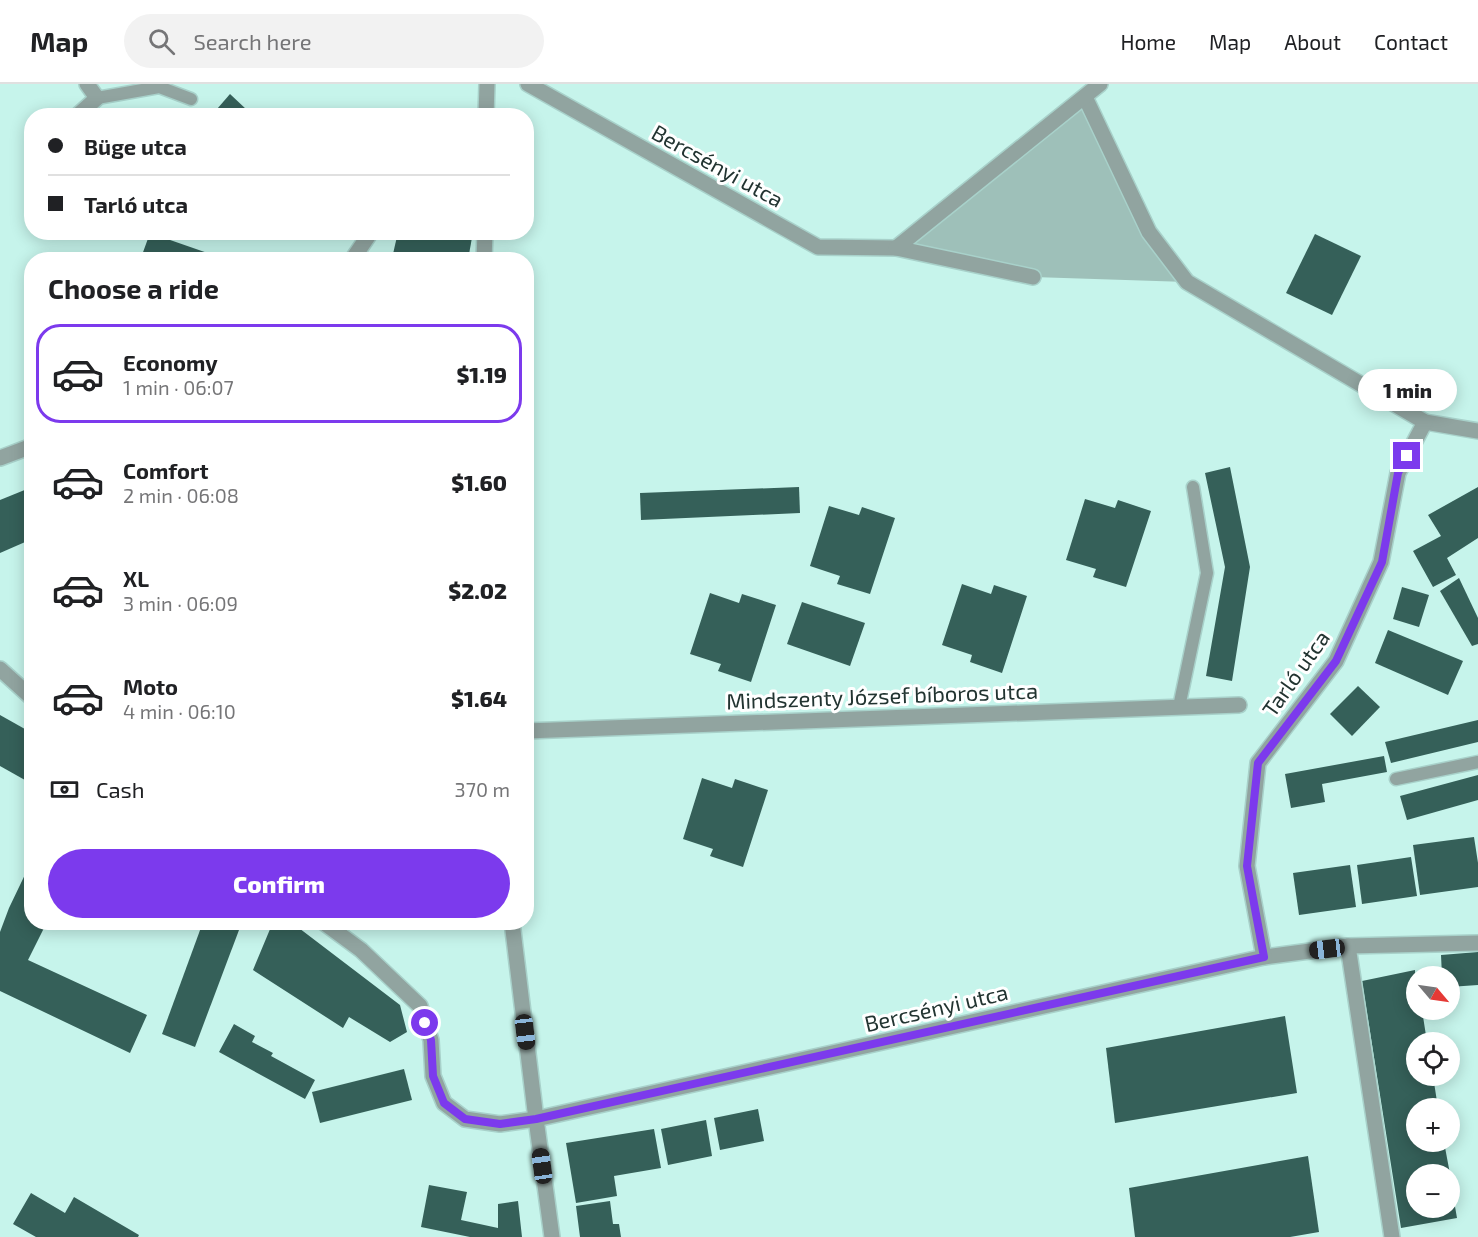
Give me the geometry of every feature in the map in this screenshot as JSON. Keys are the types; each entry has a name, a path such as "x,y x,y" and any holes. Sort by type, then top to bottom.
{"street":[{"path":"86,108 97,98 87,84"},
{"path":"486,108 487,84"},
{"name":"Bercsényi utca","path":"528,84 818,248 896,248 1033,277"},
{"path":"896,248 1100,84"},
{"path":"1085,97 1149,232 1187,282 1425,422 1478,431"},
{"name":"Tarló utca","path":"1264,957 1247,866 1258,763 1336,661 1382,562 1398,473 1425,422"},
{"path":"0,458 24,449"},
{"path":"0,669 24,691"},
{"name":"Mindszenty József bíboros utca","path":"534,731 1239,705"},
{"name":"Bercsényi utca","path":"335,930 361,950 420,1006 431,1040 433,1076 444,1103 465,1119 500,1124 536,1119 1264,957 1348,946 1478,943"},
{"path":"513,930 552,1237"},
{"path":"1348,946 1392,1237"}],"lane":[{"path":"97,98 159,87 191,99"},
{"path":"1179,707 1207,573 1193,487"},
{"path":"1396,779 1478,762"}],"shaded area":[{"path":"1085,97 1149,232 1187,282 1033,277 896,248"}],"building":[{"path":"230,94 245,108 218,108"},
{"path":"1315,234 1361,256 1332,315 1286,293"},
{"path":"147,240 170,240 205,252 143,252"},
{"path":"396,240 472,240 469,252 393,252"},
{"path":"1230,467 1250,567 1232,681 1206,676 1225,567 1205,473"},
{"path":"799,487 800,513 641,520 640,493"},
{"path":"1478,487 1478,538 1447,558 1456,575 1433,587 1413,551 1441,536 1428,515"},
{"path":"24,490 24,542 0,553 0,500"},
{"path":"1085,499 1115,508 1118,500 1151,511 1126,587 1093,577 1096,569 1066,560"},
{"path":"829,506 859,515 862,507 895,518 870,594 837,584 840,576 810,566"},
{"path":"1459,578 1478,618 1478,644 1472,646 1440,591"},
{"path":"962,584 991,594 994,585 1027,596 1002,673 970,662 972,655 942,645"},
{"path":"1402,587 1429,595 1419,627 1393,619"},
{"path":"710,593 739,603 742,594 776,605 751,682 718,671 721,664 690,654"},
{"path":"802,602 865,623 850,666 787,644"},
{"path":"1388,630 1463,661 1448,695 1375,663"},
{"path":"1358,686 1380,707 1352,736 1330,714"},
{"path":"0,715 24,728 24,780 0,766"},
{"path":"1478,720 1478,742 1391,763 1385,742"},
{"path":"1384,756 1387,772 1322,784 1325,802 1291,808 1285,774"},
{"path":"1478,775 1478,800 1407,820 1400,796"},
{"path":"702,778 732,788 735,779 768,790 743,867 710,856 713,849 683,839"},
{"path":"1474,837 1478,863 1478,887 1420,895 1413,845"},
{"path":"1411,857 1417,896 1362,904 1357,865"},
{"path":"1350,865 1356,907 1299,915 1293,873"},
{"path":"24,877 24,930 43,930 28,960 147,1015 130,1053 0,991 0,932"},
{"path":"200,930 239,930 195,1047 162,1034"},
{"path":"270,930 302,930 400,1005 407,1032 390,1042 349,1017 343,1028 253,970"},
{"path":"1478,952 1478,985 1460,986 1460,966 1442,966 1441,955"},
{"path":"1406,972 1406,1020 1424,1020 1425,1032 1406,1032 1406,1086 1435,1086 1436,1098 1406,1098 1406,1152 1446,1152 1448,1164 1406,1164 1406,1218 1457,1218 1401,1228 1362,981"},
{"path":"1285,1016 1297,1093 1115,1123 1106,1048"},
{"path":"234,1024 255,1036 252,1042 273,1053 271,1056 315,1080 305,1099 219,1052"},
{"path":"404,1069 412,1100 320,1123 312,1092"},
{"path":"758,1109 764,1141 720,1150 714,1118"},
{"path":"706,1120 712,1156 668,1165 661,1129"},
{"path":"654,1129 661,1168 614,1176 617,1196 576,1203 566,1143"},
{"path":"1308,1156 1319,1232 1290,1237 1135,1237 1129,1188"},
{"path":"429,1185 467,1192 461,1220 498,1228 498,1204 518,1201 522,1237 470,1237 421,1227"},
{"path":"31,1193 65,1213 74,1197 139,1235 138,1237 36,1237 13,1224"},
{"path":"610,1201 613,1224 619,1224 621,1237 580,1237 576,1206"}],"route":[{"path":"425,1023 431,1040 433,1076 444,1103 465,1119 500,1124 536,1119 1264,957 1247,866 1258,763 1336,661 1382,562 1398,473 1407,456"}]}
